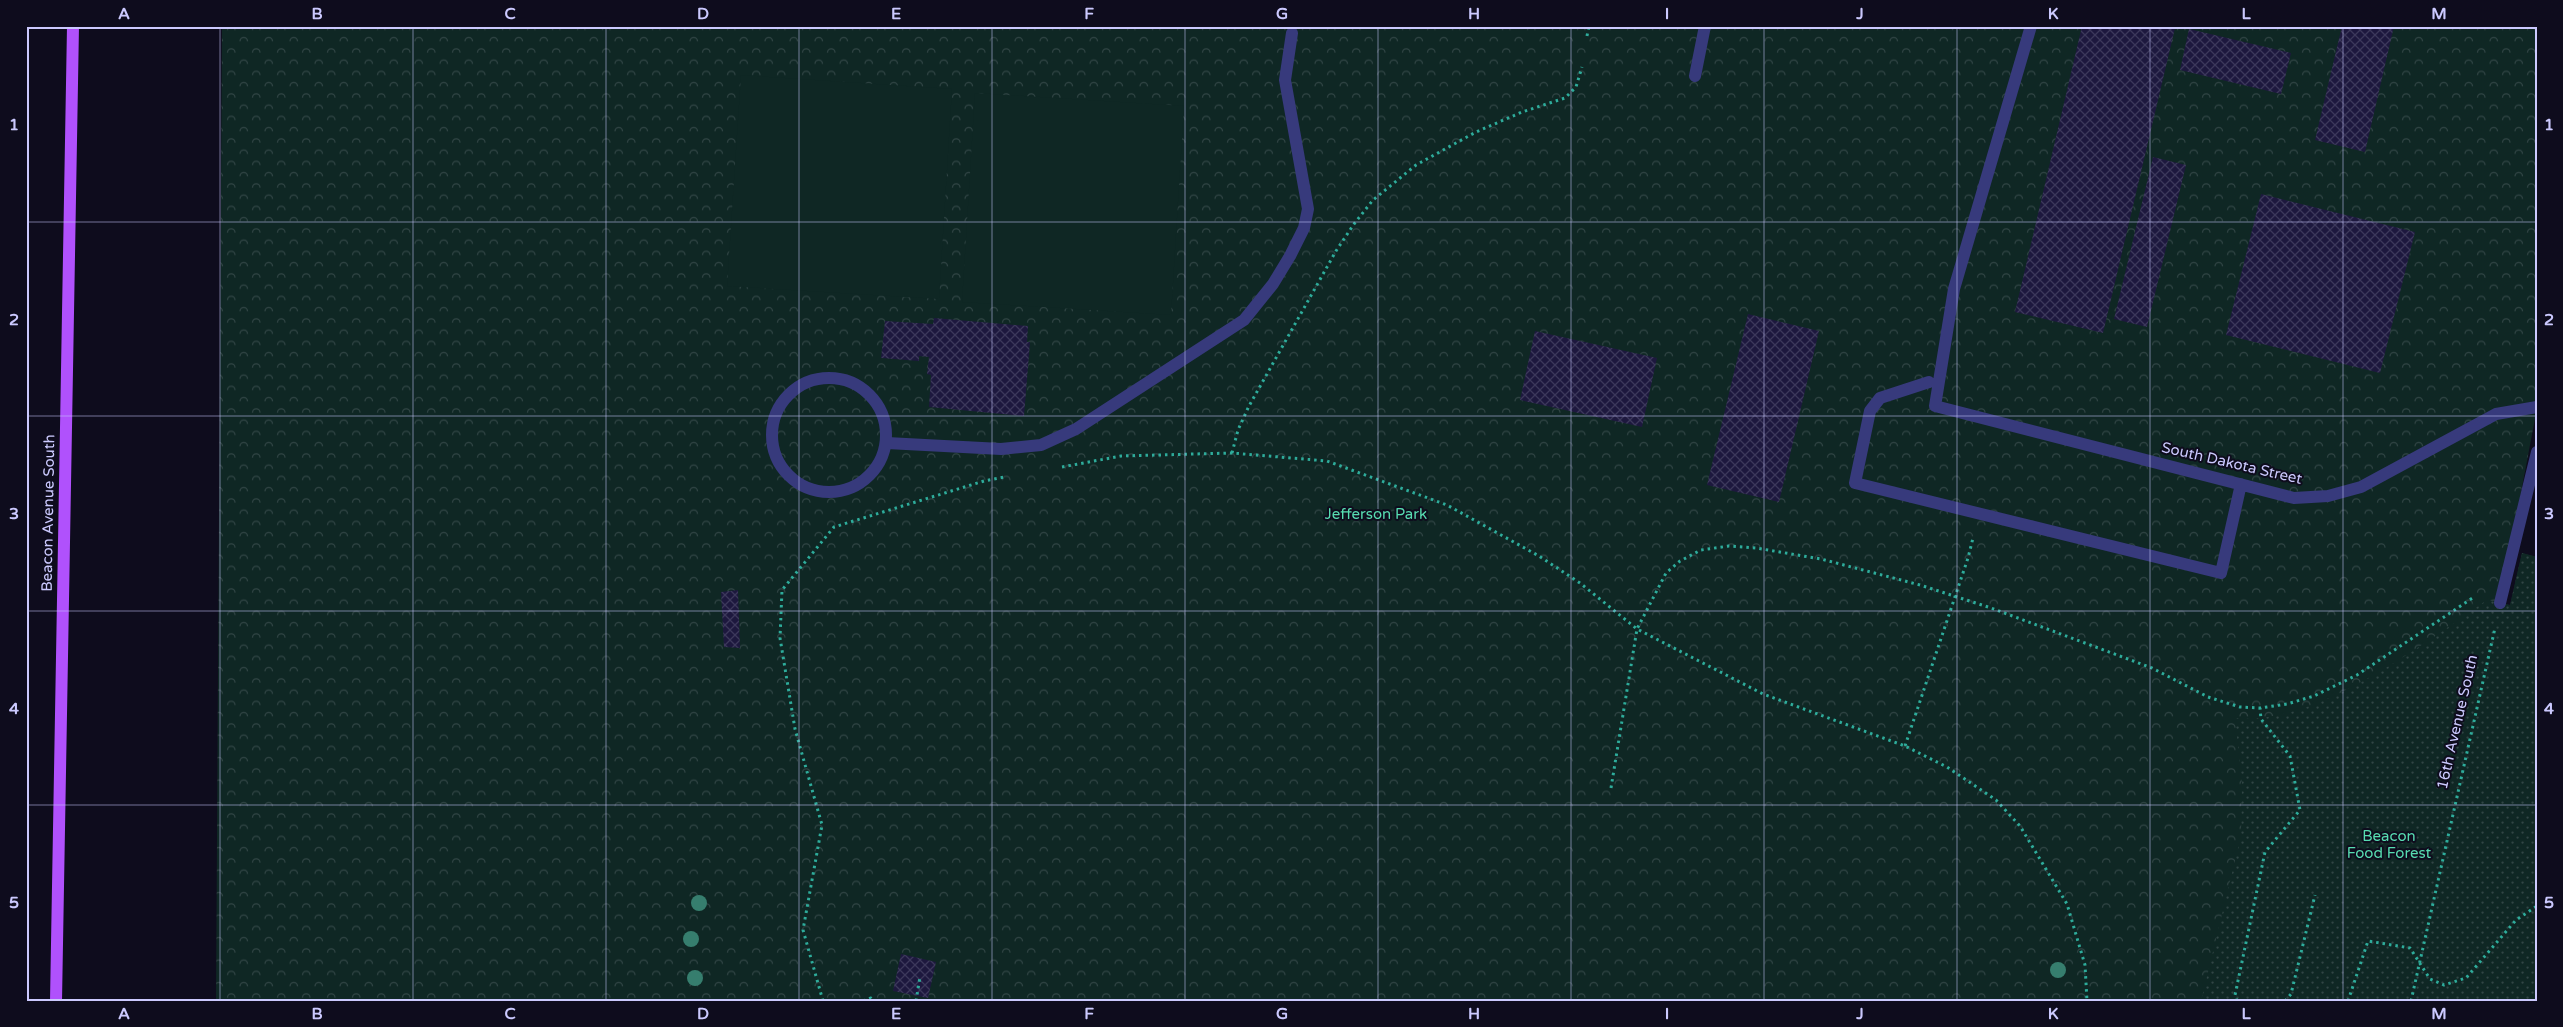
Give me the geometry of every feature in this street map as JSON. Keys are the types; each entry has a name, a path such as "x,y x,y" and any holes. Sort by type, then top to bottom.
{"main road":[{"name":"Beacon Avenue South","path":"56,1001 73,26"}],"street":[{"path":"1695,76 1705,26"},
{"name":"South Dakota Street","path":"2031,26 1954,289 1936,406 2294,498 2328,496 2361,487 2496,414 2537,406"},
{"path":"887,443 1001,449 1041,446 1076,429 1244,320 1273,284 1290,256 1304,228 1308,209 1285,80 1292,32"},
{"path":"834,378 852,382 868,393 880,407 886,425 887,443 881,462 869,477 861,483 853,488 834,493 815,492 797,484 783,470 774,453 771,434 774,416 784,399 798,387 815,380 834,378"},
{"path":"1929,382 1880,398 1870,412 1855,483 2221,573 2242,484"},
{"path":"2500,603 2537,452"}],"path":[{"path":"1587,36 1589,26"},
{"path":"1733,26 1746,26"},
{"path":"1232,453 1238,430 1253,397 1336,251 1373,200 1416,165 1476,132 1522,112 1566,98 1576,87 1582,67"},
{"path":"1052,468 1121,456 1232,453 1327,461 1447,505 1539,556 1572,578 1637,629 1763,694 1905,746 1947,767 1996,800 2020,826 2067,904 2085,965 2087,1001"},
{"path":"823,1001 803,930 822,825 795,729 780,638 782,590 834,527 984,481 1014,475"},
{"path":"1905,746 1955,597 1973,536"},
{"path":"1611,788 1637,629 1666,573 1680,561 1701,550 1729,546 1756,548 1822,559 1955,597 2152,668 2208,697 2240,707 2260,708 2287,704 2314,696 2357,675 2507,574"},
{"name":"16th Avenue South","path":"2412,1001 2500,603"},
{"path":"2237,1001 2235,995 2265,852 2300,810 2290,756 2261,719 2260,708"},
{"path":"2291,1001 2291,994 2315,895"},
{"path":"2348,1001 2368,941 2410,948 2430,980 2444,985 2466,978 2516,920 2537,906"},
{"path":"916,1001 920,977"},
{"path":"2285,1001 2291,994"},
{"path":"863,1001 871,998 874,1001"}],"green space":[{"name":"Jefferson Park","path":"222,26 2537,26 2537,408 2500,603 2510,605 2522,553 2537,557 2537,1001 216,1001"},
{"path":"741,75 952,89 939,299 727,286"},
{"path":"975,93 1184,106 1171,315 962,302"},
{"name":"Beacon Food Forest","path":"2522,553 2537,557 2537,1001 2201,1001 2241,836 2242,783 2235,718 2266,717 2299,710 2367,679 2487,600 2510,605"}],"building":[{"path":"2082,26 2175,28 2103,333 2015,312"},
{"path":"2342,26 2394,26 2365,152 2315,140"},
{"path":"2189,29 2291,53 2281,94 2180,70"},
{"path":"2153,157 2186,165 2147,327 2114,319"},
{"path":"2261,194 2415,232 2380,373 2226,335"},
{"path":"1748,314 1819,331 1779,502 1707,485"},
{"path":"934,318 1028,326 1027,342 1030,342 1024,416 929,407 931,375 927,374 929,357 919,356 919,361 881,358 885,321 933,324"},
{"path":"1535,331 1657,358 1642,427 1520,400"},
{"path":"738,590 740,648 724,647 721,592"},
{"path":"901,954 936,962 928,998 893,991"}]}
